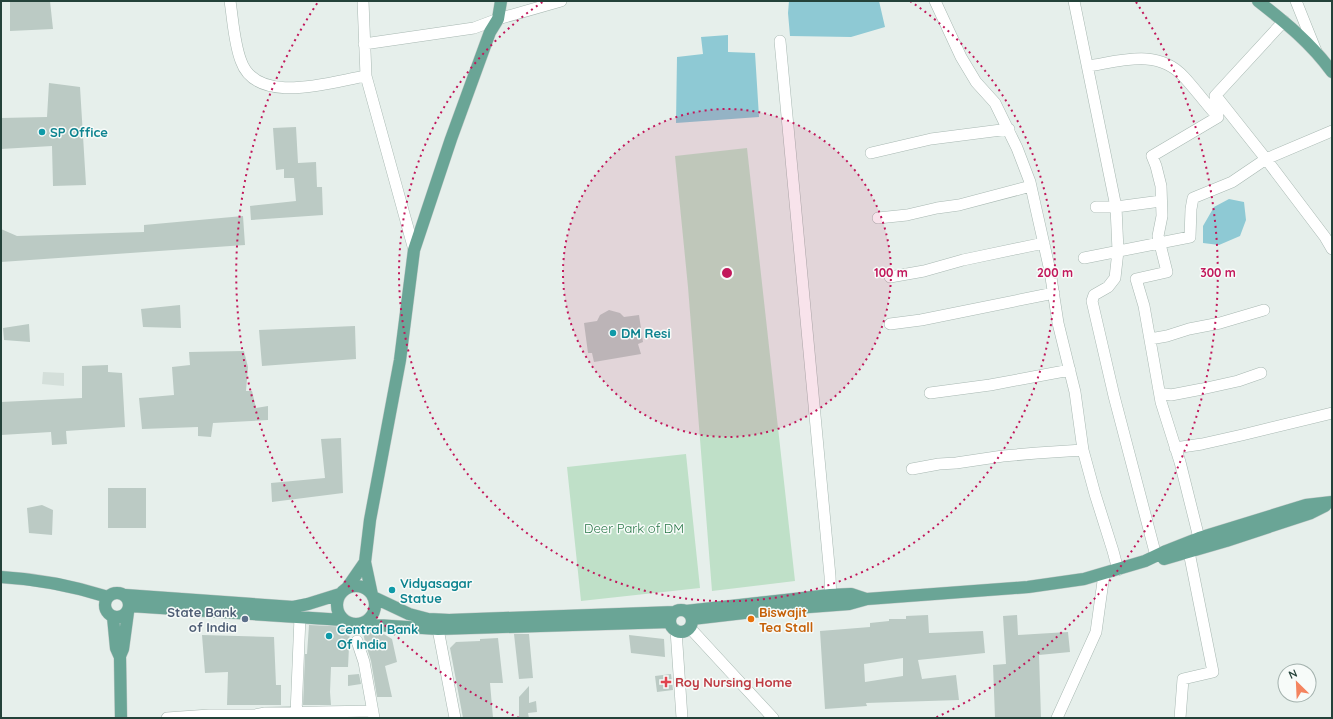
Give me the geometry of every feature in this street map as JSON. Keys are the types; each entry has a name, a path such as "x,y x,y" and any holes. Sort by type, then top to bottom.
{"main road":[{"path":"360,624 369,620 374,612 375,603 372,596 365,562 370,520 400,360 414,250 451,139 490,32 498,19 501,1"},
{"path":"1258,1 1284,21 1316,51 1332,72"},
{"path":"365,562 337,600 336,608 338,615 343,620 351,624 438,629 681,620 769,610 831,600 849,604 867,599 1028,587 1076,581 1145,562 1169,558 1189,552 1311,512 1332,502"},
{"path":"1145,562 1199,538 1306,505 1332,502"},
{"path":"1,577 14,577 69,586 108,597"},
{"path":"127,605 292,607 308,604 356,586 365,588 372,596 409,614 428,619 681,620"},
{"path":"121,718 120,657 123,649 127,605 120,593 114,593 108,597 105,608 113,617 118,617 124,616 127,605"},
{"path":"127,605 343,620"},
{"path":"113,617 116,648 120,657"}],"street":[{"path":"230,1 241,62 248,74 263,85 285,88 320,86 366,76"},
{"path":"363,1 366,76 414,250"},
{"path":"364,44 474,28 498,19 561,1"},
{"path":"935,1 961,57 976,82 995,103 1009,129 1031,186 1054,293 1058,323 1075,392 1083,450 1118,570"},
{"path":"1074,1 1116,207 1118,251 1116,272 1112,284 1094,295 1092,301 1114,396 1156,556"},
{"path":"1296,1 1316,51"},
{"path":"1215,96 1284,21"},
{"path":"780,41 831,600"},
{"path":"1088,66 1142,58 1156,59 1170,65 1183,76 1218,116"},
{"path":"1215,96 1218,116"},
{"path":"1215,96 1266,159 1332,249"},
{"path":"1199,538 1175,448 1166,421 1144,306 1136,279 1167,272 1158,236 1162,216 1161,186 1152,156 1218,116"},
{"path":"871,154 931,139 1009,129"},
{"path":"1084,258 1190,237 1193,198 1232,182 1266,159 1332,131"},
{"path":"878,218 907,215 937,208 959,205 1031,186"},
{"path":"1096,207 1116,207 1161,201"},
{"path":"890,277 924,271 963,260 1044,243"},
{"path":"890,324 927,319 1054,293"},
{"path":"1150,339 1220,323 1264,310"},
{"path":"930,393 990,385 1070,370"},
{"path":"1160,393 1171,395 1202,389 1238,381 1261,373"},
{"path":"1175,448 1202,444 1332,413"},
{"path":"912,469 1003,456 1083,450"},
{"path":"1180,718 1184,679 1213,672 1189,552"},
{"path":"1057,718 1096,632 1104,574"},
{"path":"296,714 300,617"},
{"path":"681,620 682,718"},
{"path":"681,620 773,718"},
{"path":"438,629 455,718"},
{"path":"167,718 209,715 255,717 264,713 374,715 364,662 357,641"}],"shaded area":[{"path":"43,372 64,373 64,386 42,384"}],"green space":[{"path":"747,148 795,581 712,591 688,287 675,156"},
{"name":"Deer Park of DM","path":"686,454 700,588 581,601 567,467"}],"water":[{"path":"789,1 879,1 885,27 851,37 790,36 788,13"},
{"path":"728,35 728,52 755,53 759,117 676,123 677,57 703,54 701,37"},
{"path":"1229,199 1244,202 1246,220 1240,236 1219,245 1203,243 1203,226 1214,207"}],"building":[{"path":"10,1 50,1 53,29 10,31"},
{"name":"SP Office","path":"49,83 80,87 86,185 53,186 52,146 1,149 1,118 47,117"},
{"path":"296,127 298,163 316,162 317,187 322,187 323,215 251,220 250,206 296,201 294,178 284,178 284,169 276,170 273,128"},
{"path":"243,216 245,245 1,262 1,229 17,236 144,232 144,225"},
{"path":"180,305 181,328 143,327 141,309"},
{"name":"DM Resi","path":"609,310 620,313 624,317 639,315 643,342 638,344 641,354 594,362 592,353 588,353 584,323 597,321 600,315"},
{"path":"29,324 30,342 4,340 3,328"},
{"path":"355,326 356,359 262,366 259,330"},
{"path":"244,351 248,367 246,391 252,391 256,408 268,406 268,420 213,423 211,437 198,436 198,427 142,429 139,398 174,395 172,367 190,365 189,352"},
{"path":"108,365 108,372 122,373 125,427 66,431 67,444 52,445 51,432 1,435 1,402 82,398 82,366"},
{"path":"341,438 343,493 272,502 271,483 325,478 321,439"},
{"path":"108,488 146,488 146,528 108,528"},
{"path":"42,505 53,510 52,535 29,533 27,508"},
{"path":"928,615 929,633 983,631 985,653 918,660 922,679 956,675 959,700 866,703 867,706 825,709 820,631 870,627 870,623 889,621 889,619 906,619 906,616","holes":["903,658 903,676 865,682 864,664"]},
{"path":"1017,615 1018,635 1068,632 1070,652 1039,655 1041,718 995,718 993,665 1006,664 1003,616"},
{"path":"309,625 350,627 348,667 331,667 331,705 303,705 305,654 307,654"},
{"path":"363,632 382,633 392,639 397,662 385,666 392,697 377,697 371,661"},
{"path":"514,634 529,634 533,678 519,679"},
{"path":"202,635 274,637 276,685 281,685 281,705 227,705 228,672 205,673"},
{"path":"629,635 664,639 665,657 631,653"},
{"path":"498,638 503,683 490,683 493,718 463,718 450,648 456,642 480,641 480,639"},
{"path":"359,674 361,684 348,686 348,675"},
{"path":"671,674 673,690 657,692 655,676"},
{"path":"529,686 529,703 536,701 537,712 528,713 529,718 519,718 519,697"}],"place":[{"name":"SP Office","path":"42,132"},
{"name":"DM Resi","path":"613,333"},
{"name":"Vidyasagar Statue","path":"392,590"},
{"name":"State Bank of India","path":"245,619"},
{"name":"Biswajit Tea Stall","path":"751,619"},
{"name":"Central Bank Of India","path":"329,636"},
{"name":"Roy Nursing Home","path":"666,682"}]}
